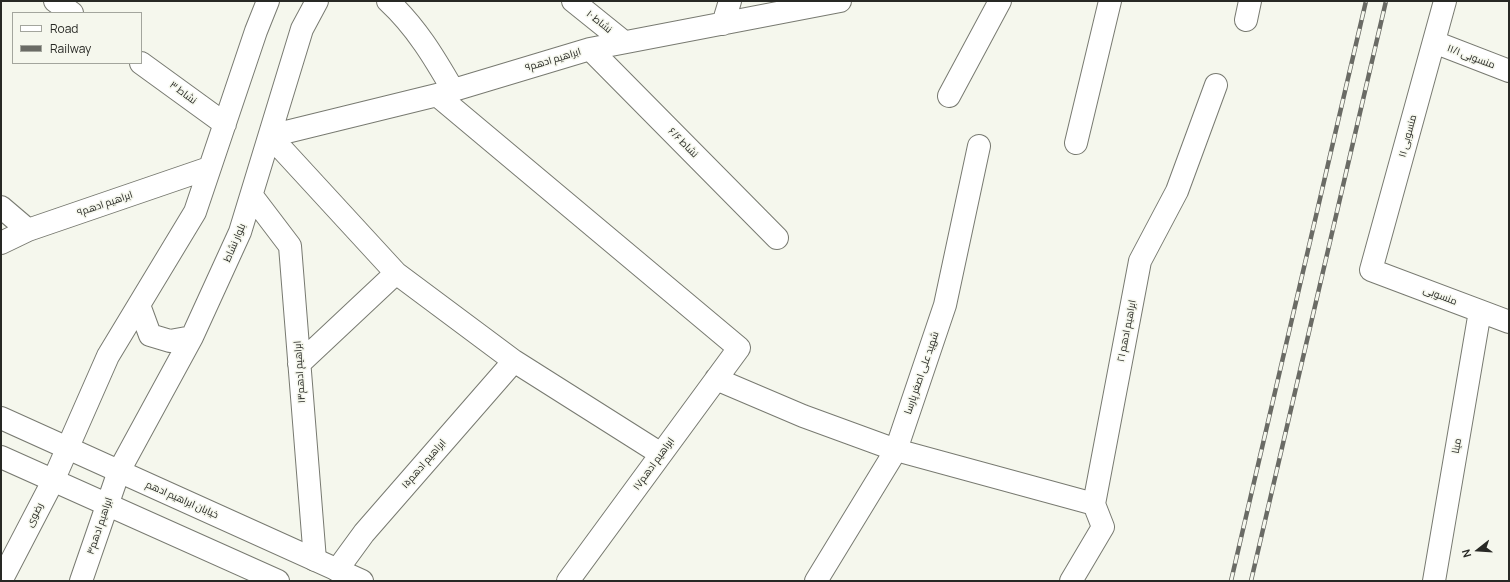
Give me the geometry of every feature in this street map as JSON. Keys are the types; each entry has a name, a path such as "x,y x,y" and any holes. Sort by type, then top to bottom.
{"street":[{"path":"55,1 71,12"},
{"path":"67,448 108,356 195,212 268,1"},
{"name":"بلوار نشاط","path":"119,471 192,337 240,232 302,29 317,1"},
{"path":"388,1 404,16 432,53 445,93"},
{"name":"نشاط ۱۰","path":"573,1 624,42"},
{"path":"723,24 730,1"},
{"name":"ابراهیم ادهم۹","path":"270,136 445,93 590,49 840,1"},
{"path":"949,96 1000,1"},
{"path":"1076,143 1110,1"},
{"name":"منسوبی ۱۱","path":"1371,270 1445,1"},
{"name":"منسوبی ۱۱/۱","path":"1434,42 1509,71"},
{"name":"نشاط ۶/۶","path":"590,49 777,238"},
{"name":"نشاط ۳","path":"142,64 225,124"},
{"name":"ابراهیم ادهم ۲۱","path":"1094,504 1140,261 1177,191 1216,85"},
{"name":"ابراهیم ادهم۱۷","path":"445,93 739,348 568,581"},
{"path":"270,136 396,273 514,361 661,454"},
{"name":"شهید علی اصغر پارسا","path":"816,581 896,450 945,305 979,146"},
{"name":"ابراهیم ادهم۹","path":"1,243 28,230 209,168"},
{"name":"ابراهیم ادهم۱۳","path":"252,196 290,246 315,560"},
{"path":"1,207 28,230"},
{"name":"منسوبی","path":"1371,270 1509,322"},
{"path":"299,364 396,273"},
{"path":"139,305 150,335 170,342 192,337"},
{"name":"مینا","path":"1434,581 1480,311"},
{"name":"ابراهیم ادهم۱۵","path":"336,570 364,533 514,361"},
{"path":"716,379 803,416 896,450 1094,504 1103,527 1071,581"},
{"name":"خیابان ابراهیم ادهم","path":"1,418 362,581"},
{"name":"رضوی","path":"1,581 53,481 67,448"},
{"path":"1,457 278,581"},
{"name":"ابراهیم ادهم۴","path":"81,581 119,471"}],"railway":[{"path":"1231,581 1366,1"},
{"path":"1251,581 1386,1"}]}
